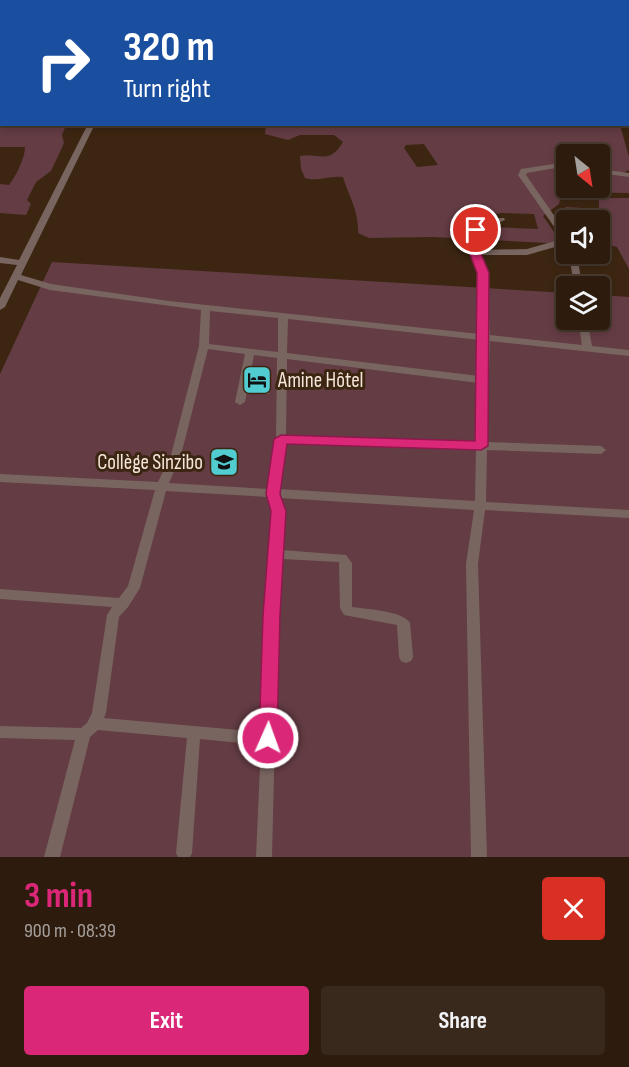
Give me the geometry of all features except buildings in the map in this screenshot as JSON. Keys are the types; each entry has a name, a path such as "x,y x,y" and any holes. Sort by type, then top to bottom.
{"street":[{"path":"0,307 91,126"},
{"path":"556,166 524,171 522,175 556,226"},
{"path":"610,172 629,175"},
{"path":"479,857 472,564 480,507 484,337 483,273 471,241 476,230 501,220"},
{"path":"475,253 527,252 556,244"},
{"path":"0,260 21,263"},
{"path":"15,276 50,287 206,309 283,315 629,353"},
{"path":"52,857 89,729 99,713 113,615 134,588 162,485 176,455 204,346 206,309"},
{"path":"264,857 272,615 279,511 273,494 281,439 283,315"},
{"path":"584,330 587,348"},
{"path":"204,346 482,380"},
{"path":"240,402 250,352"},
{"path":"281,439 601,450"},
{"path":"0,478 162,485 480,507 629,514"},
{"path":"276,554 342,558 346,563 346,608 348,611 400,620 404,623 406,657"},
{"path":"0,594 124,603"},
{"path":"0,732 89,729 195,732 268,738"},
{"path":"184,853 195,732"}],"shaded area":[{"path":"0,126 66,126 62,135 64,143 51,171 36,182 27,200 31,204 26,215 0,213 0,184 9,185 12,181 22,161 25,147 0,147"},
{"path":"266,126 620,126 629,157 629,170 625,172 629,177 629,193 610,193 610,144 556,144 556,198 560,198 559,204 543,216 556,235 556,242 433,237 369,238 358,233 355,211 343,177 310,179 305,178 301,169 300,156 328,156 333,154 343,142 334,135 300,135 288,140 265,134","holes":["424,144 438,165 417,167 404,148 406,145","495,214 534,214 538,229 491,227 486,222"]},
{"path":"599,198 629,198 629,269 617,247 610,245 610,210 563,210 566,207 599,209"},
{"path":"52,262 556,292 556,330 610,330 610,296 629,297 629,857 0,857 0,374"}],"place":[{"name":"Amine Hôtel","path":"257,380"},
{"name":"Collège Sinzibo","path":"224,462"}],"route":[{"path":"268,738 272,615 279,511 273,494 281,439 481,446 484,316 483,273 471,241 476,230"}]}
